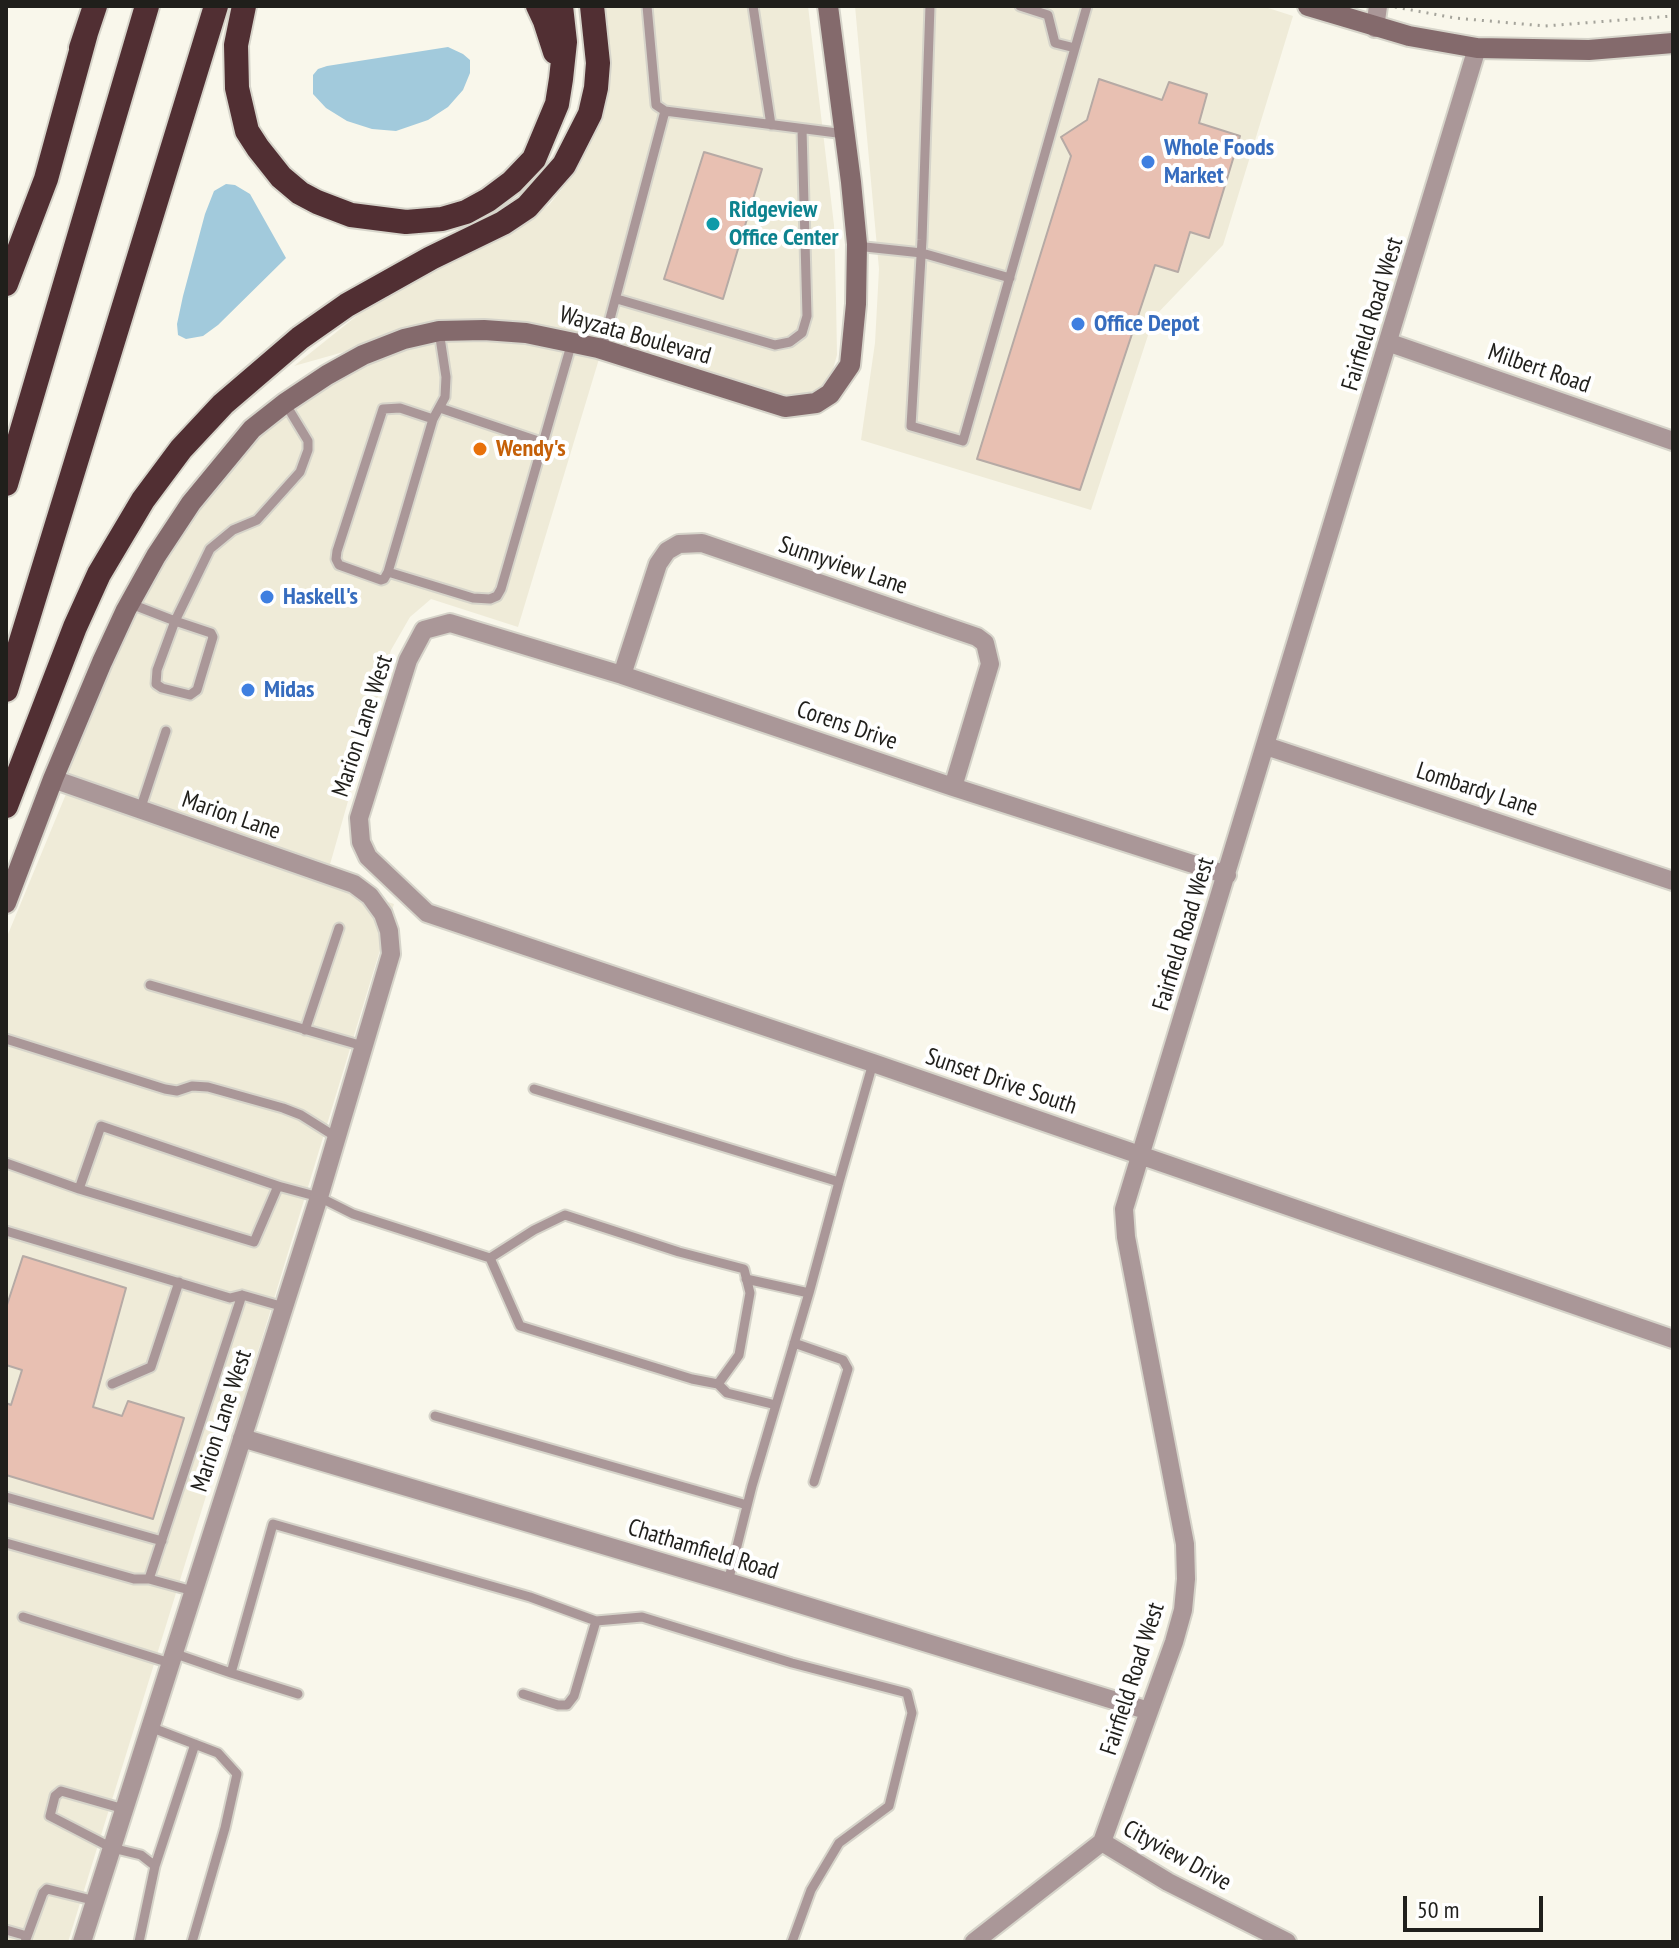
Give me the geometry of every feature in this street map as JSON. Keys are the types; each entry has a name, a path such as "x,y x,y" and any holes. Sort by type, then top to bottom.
{"highway":[{"path":"6,244 36,177 95,6"},
{"path":"6,484 147,6"},
{"path":"6,690 216,6"},
{"path":"244,6 235,68 240,109 247,131 281,177 300,193 351,215 423,222 466,212 488,200 512,182 534,159 557,104 565,42 561,6"},
{"path":"538,6 561,79"},
{"path":"6,806 75,627 99,574 143,500 181,449 223,404 300,338 359,299 503,223 527,207 564,165 590,114 596,88 598,63 592,6"},
{"path":"6,284 46,179 86,33"}],"street":[{"name":"Wayzata Boulevard","path":"6,903 53,779 130,603 191,503 252,429 327,375 363,355 404,339 439,331 498,331 602,349 785,407 816,403 830,394 850,365 856,304 856,246 828,6"},
{"path":"1308,6 1375,28 1477,48 1589,50 1673,43"},
{"path":"1375,28 1378,6"},
{"name":"Fairfield Road West","path":"1102,1842 1183,1610 1185,1556 1126,1237 1124,1209 1390,343 1477,48"},
{"name":"Milbert Road","path":"1390,343 1673,441"},
{"name":"Sunnyview Lane","path":"622,675 658,564 667,551 679,544 702,543 977,637 985,643 990,664 953,787"},
{"name":"Corens Drive","path":"450,623 622,675 953,787 1227,875"},
{"name":"Marion Lane West","path":"359,818 408,660 424,630 450,623"},
{"name":"Lombardy Lane","path":"1266,746 1673,881"},
{"name":"Marion Lane","path":"53,779 354,884 370,896 383,914"},
{"name":"Sunset Drive South","path":"359,818 361,842 368,857 427,913 1673,1339"},
{"name":"Marion Lane West","path":"82,1942 319,1197 391,954 389,931 383,914"},
{"name":"Chathamfield Road","path":"242,1438 1149,1711"},
{"name":"Cityview Drive","path":"974,1942 1102,1842 1168,1882 1287,1942"}],"lane":[{"path":"647,6 656,105 665,111 845,134"},
{"path":"753,6 771,125"},
{"path":"930,6 922,253 911,426 963,441 1087,6"},
{"path":"1020,6 1048,15 1055,43 1075,48"},
{"path":"602,349 665,111"},
{"path":"617,299 775,345 790,342 802,333 807,316 802,129"},
{"path":"856,246 922,253 1010,278"},
{"path":"433,419 400,408 383,409 337,551 336,559 345,568 381,580 388,572 433,419 440,408 446,386 439,331"},
{"path":"388,572 473,598 483,600 497,596 572,342"},
{"path":"130,603 175,621 211,633 213,637 197,690 190,695 156,684 157,670 175,621 210,549 233,530 257,520 305,463 308,441 285,403"},
{"path":"440,408 544,443"},
{"path":"140,810 166,731"},
{"path":"305,1030 339,928"},
{"path":"150,985 363,1046"},
{"path":"6,1039 165,1089 177,1091 192,1086 208,1087 283,1108 301,1115 336,1137"},
{"path":"728,1582 747,1505 873,1063"},
{"path":"534,1089 839,1182"},
{"path":"79,1189 101,1126 319,1197 353,1214 490,1258 520,1326 692,1379 718,1384 727,1393 776,1405"},
{"path":"6,1163 79,1189 254,1242 278,1186"},
{"path":"490,1258 534,1230 565,1215 679,1252 744,1269 750,1293 739,1355 718,1384"},
{"path":"6,1231 230,1298 242,1295 284,1307"},
{"path":"746,1279 809,1293"},
{"path":"112,1384 151,1367 179,1282"},
{"path":"149,1579 242,1295"},
{"path":"794,1343 843,1360 848,1369 814,1482"},
{"path":"435,1416 747,1505"},
{"path":"6,1497 162,1541"},
{"path":"231,1673 273,1524 530,1597 596,1621 642,1617 792,1663 907,1693 912,1713 889,1806 839,1843 811,1890 792,1942"},
{"path":"6,1543 134,1579 149,1579 193,1591"},
{"path":"23,1617 298,1694"},
{"path":"523,1694 567,1705 574,1696 596,1621"},
{"path":"150,1727 218,1753 237,1774 192,1942"},
{"path":"139,1942 155,1866 195,1744"},
{"path":"124,1809 61,1791 55,1796 50,1816 112,1848 141,1855 155,1866"},
{"path":"6,1930 26,1939 47,1889 96,1901"}],"path":[{"path":"1391,6 1455,18 1545,26 1673,16"}],"shaded area":[{"path":"605,6 808,6 834,225 836,299 837,355 830,380 817,402 773,401 608,341 602,349 518,627 431,599 410,617 391,650 327,875 53,779 103,660 227,458 372,344 294,366 359,314 411,282 504,235 549,205 578,169 596,127 608,77"},
{"path":"855,6 1262,6 1293,16 1223,245 1154,317 1091,510 861,440 875,343 879,269"},
{"path":"66,794 394,904 239,1414 224,1438 68,1942 6,1942 6,939"}],"water":[{"path":"448,47 470,60 470,73 463,90 448,107 428,120 396,131 372,129 347,121 326,108 313,94 313,75 318,69"},
{"path":"226,184 235,185 250,194 286,258 218,325 203,336 186,339 178,335 177,324 183,296 205,214 214,191"}],"building":[{"path":"1099,79 1162,100 1169,82 1207,94 1199,123 1240,136 1209,238 1190,232 1178,272 1155,265 1080,490 977,459 1071,156 1061,137 1087,120"},
{"name":"Ridgeview Office Center","path":"704,152 762,169 723,299 664,279"},
{"path":"23,1256 126,1288 93,1407 122,1416 128,1401 184,1418 153,1519 6,1475 6,1403 11,1405 22,1370 6,1365 6,1308"}],"place":[{"name":"Whole Foods Market","path":"1148,162"},
{"name":"Ridgeview Office Center","path":"713,224"},
{"name":"Office Depot","path":"1078,324"},
{"name":"Wendy's","path":"480,449"},
{"name":"Haskell's","path":"267,597"},
{"name":"Midas","path":"248,690"}]}
